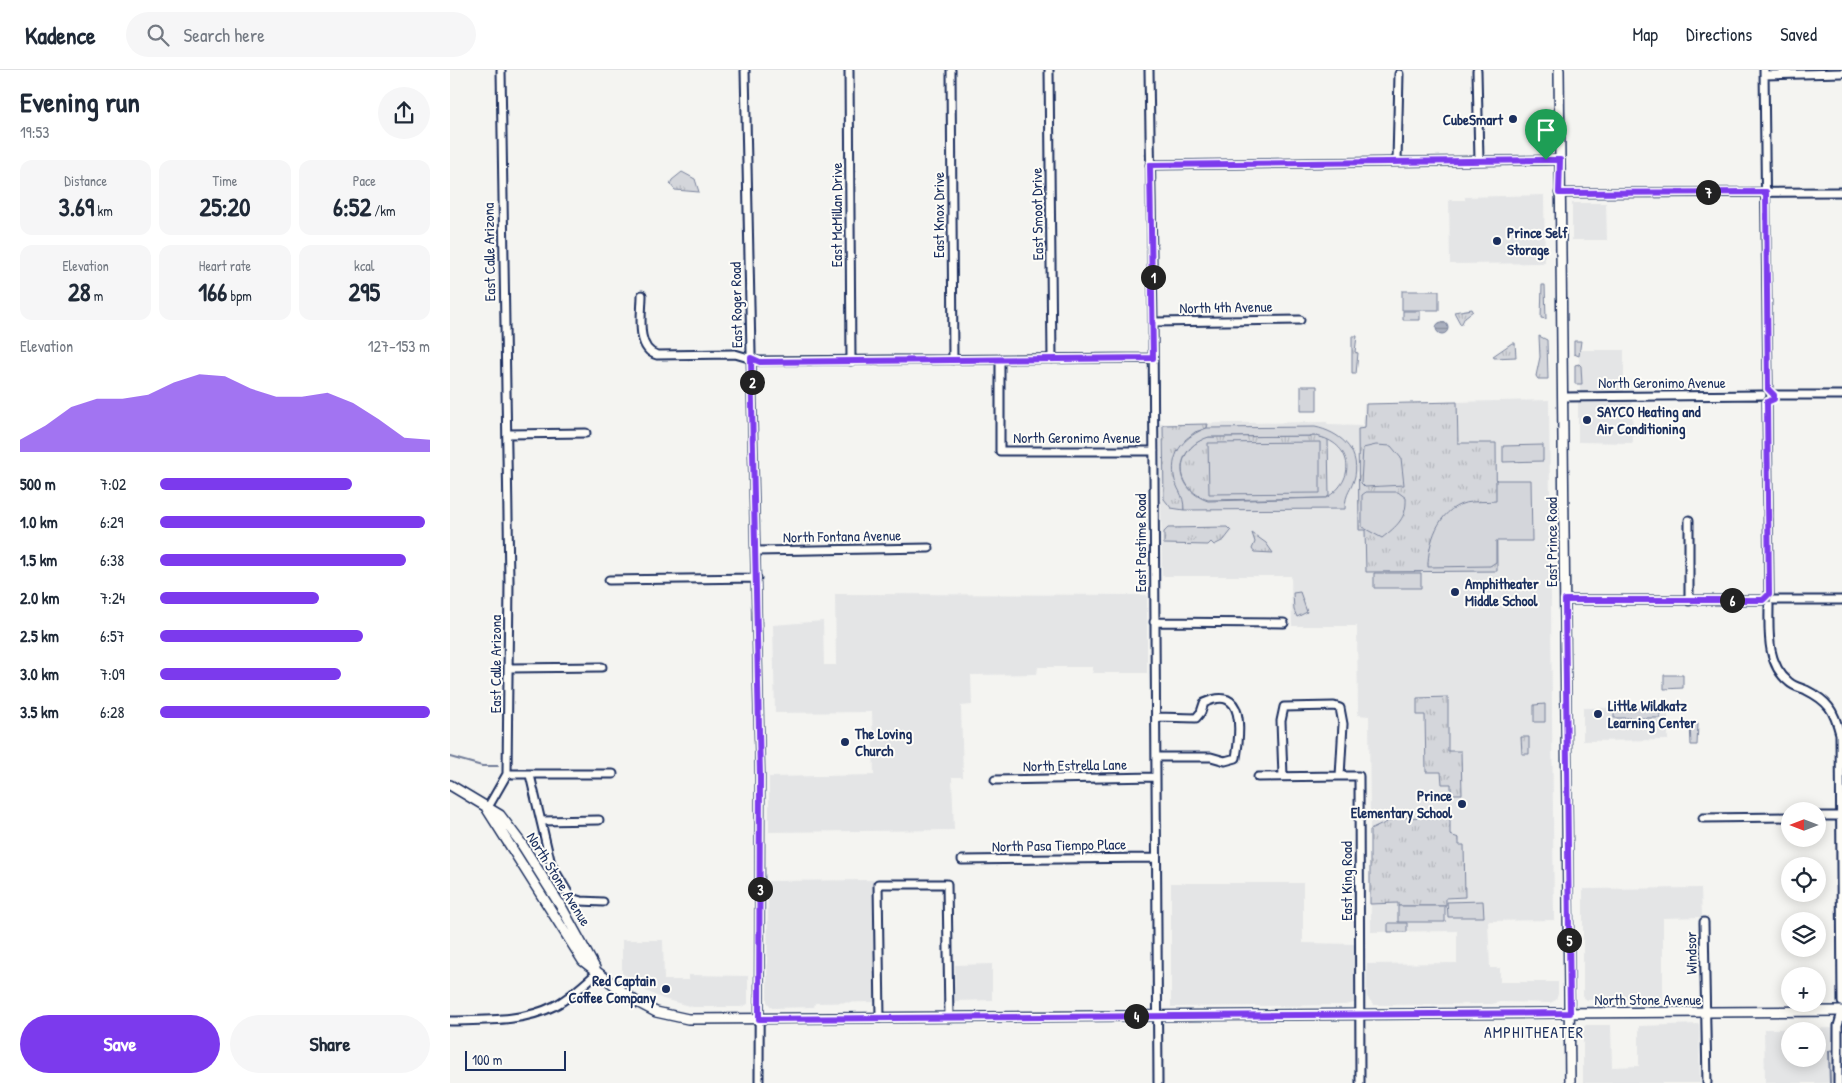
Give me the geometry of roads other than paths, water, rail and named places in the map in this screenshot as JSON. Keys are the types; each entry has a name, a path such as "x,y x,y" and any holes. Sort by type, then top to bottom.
{"main road":[{"name":"East Prince Road","path":"1560,70 1559,193 1564,397 1570,1083"},
{"name":"North Stone Avenue","path":"450,785 487,809 500,815 522,843 585,947 597,973 622,993 656,1012 688,1019 1842,1011"}],"street":[{"name":"East Calle Arizona","path":"501,70 504,367 508,434 510,668 507,774"},
{"name":"East Roger Road","path":"745,70 760,776 759,1083"},
{"name":"East McMillan Drive","path":"849,70 851,360"},
{"name":"East Knox Drive","path":"951,70 953,360"},
{"name":"East Smoot Drive","path":"1049,70 1052,359"},
{"name":"East Pastime Road","path":"1149,70 1153,322 1158,1083"},
{"path":"1478,71 1479,161"},
{"path":"1842,73 1764,72 1768,389 1774,395 1842,395"},
{"path":"1397,161 1399,74"},
{"path":"1150,165 1560,160"},
{"path":"1559,193 1842,192"},
{"path":"642,295 642,336 644,346 652,353 735,354 760,362 1153,358"},
{"name":"North 4th Avenue","path":"1153,322 1300,320"},
{"name":"North Geronimo Avenue","path":"1000,359 1000,451 1154,451"},
{"path":"1768,389 1764,390 1762,396 1767,402 1769,643 1779,670 1788,682 1823,699 1836,718 1840,734 1842,1002"},
{"path":"1767,402 1774,399 1774,395"},
{"name":"North Geronimo Avenue","path":"1564,397 1762,396"},
{"path":"508,434 586,433"},
{"path":"1689,520 1689,601"},
{"name":"North Fontana Avenue","path":"756,551 929,548"},
{"path":"609,580 757,578"},
{"path":"1565,600 1842,600"},
{"path":"1154,622 1284,623"},
{"path":"510,668 602,667"},
{"path":"1156,717 1196,718 1201,712 1204,703 1212,700 1231,701 1237,708 1239,738 1236,758 1230,761 1211,757 1156,757"},
{"path":"1258,777 1340,776 1343,724 1340,708 1334,706 1284,707 1281,721 1283,776"},
{"path":"487,809 507,774 613,774"},
{"path":"530,775 551,864 571,898 581,901 603,902"},
{"name":"East King Road","path":"1340,776 1359,776 1361,1014"},
{"name":"North Estrella Lane","path":"995,780 1156,777"},
{"path":"1826,816 1840,816"},
{"path":"1703,818 1781,817"},
{"path":"541,821 599,820"},
{"name":"North Pasa Tiempo Place","path":"962,860 1156,858"},
{"path":"880,1018 878,884 947,884 949,1018"},
{"name":"Windsor","path":"1704,922 1707,1083"},
{"path":"450,1020 491,1020 523,1016 554,1006 597,973"},
{"path":"1838,1083 1838,1026 1842,1011"},
{"path":"1360,1083 1361,1014"}],"water":[{"path":"1442,322 1448,328 1442,334 1436,328"}],"waterway":[{"path":"450,757 482,766 498,766"},
{"path":"1830,1083 1829,1051 1834,1050"}],"place":[{"name":"CubeSmart","path":"1513,119"},
{"name":"Prince Self Storage","path":"1497,241"},
{"name":"SAYCO Heating and Air Conditioning","path":"1587,420"},
{"name":"Amphitheater Middle School","path":"1455,592"},
{"name":"Little Wildkatz Learning Center","path":"1598,714"},
{"name":"The Loving Church","path":"845,742"},
{"name":"Prince Elementary School","path":"1462,804"},
{"name":"Red Captain Coffee Company","path":"666,989"}],"district":[{"name":"AMPHITHEATER","path":"1534,1032"}]}
